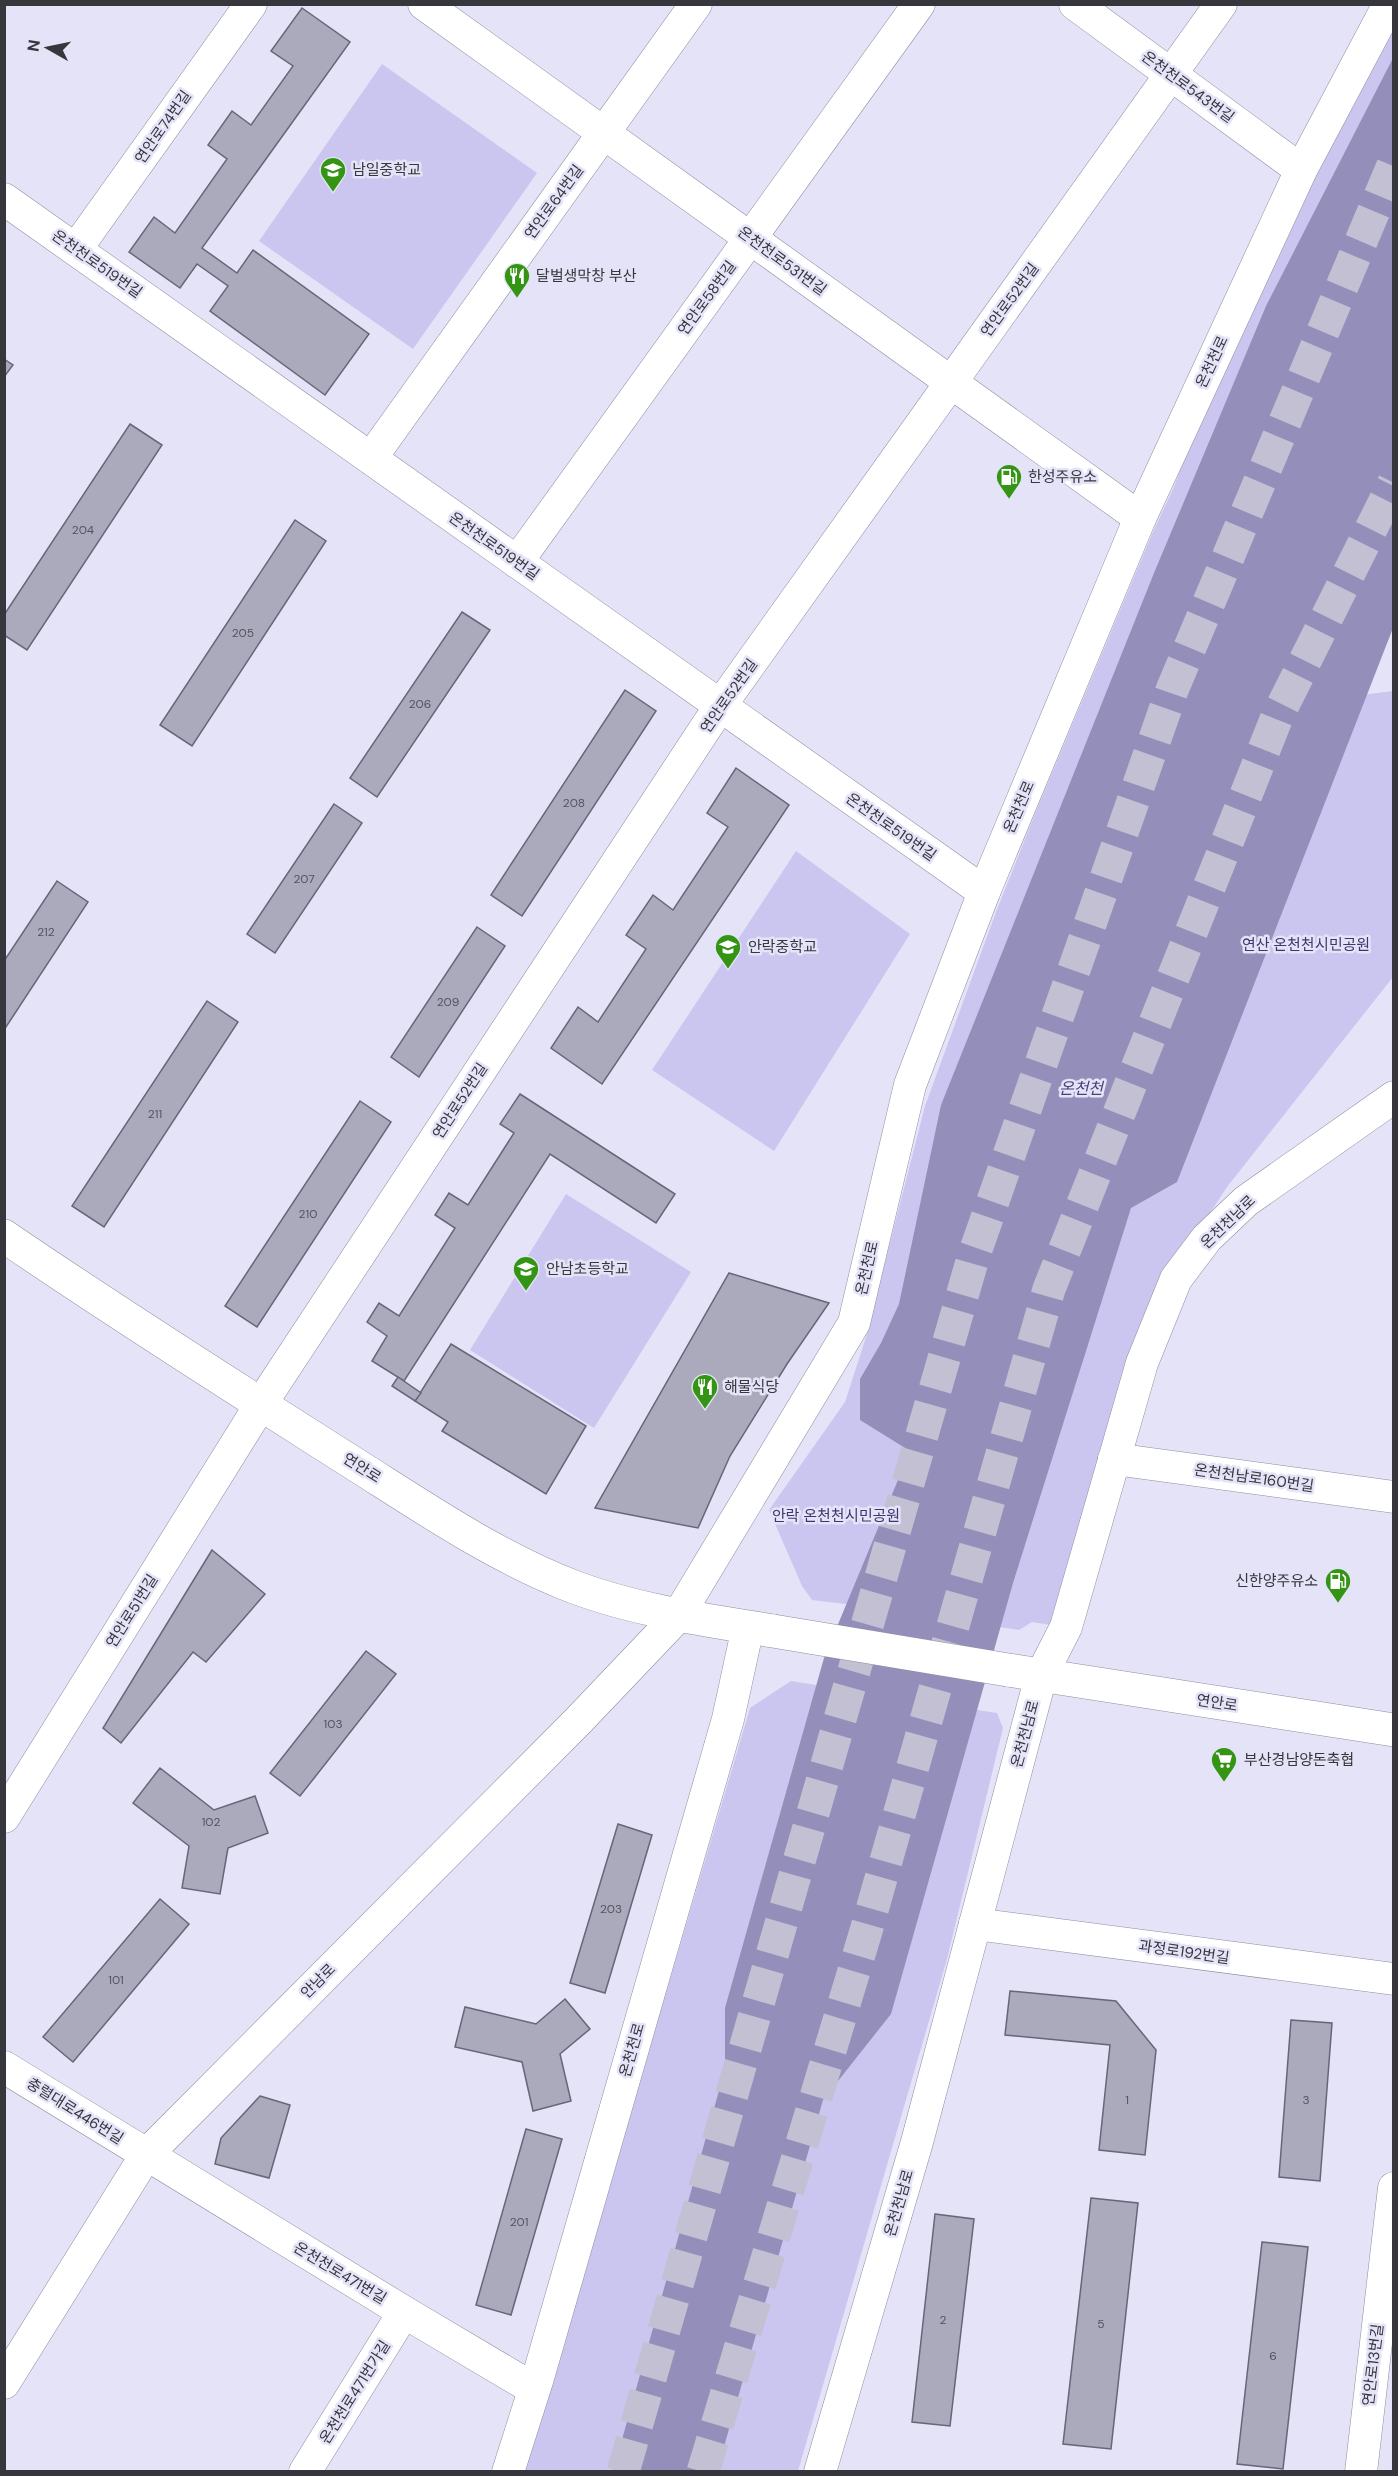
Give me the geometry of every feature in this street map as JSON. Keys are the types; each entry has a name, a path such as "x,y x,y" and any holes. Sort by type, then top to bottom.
{"main road":[{"name":"연안로","path":"8,1245 460,1530 531,1569 576,1587 678,1616 1041,1676 1394,1730"}],"street":[{"name":"연안로74번길","path":"76,249 251,4"},
{"name":"온천천로531번길","path":"424,4 1140,518"},
{"name":"연안로64번길","path":"370,458 696,4"},
{"name":"연안로58번길","path":"517,562 919,4"},
{"name":"온천천로543번길","path":"1075,4 1301,170"},
{"name":"연안로52번길","path":"261,1404 720,706 1221,4"},
{"name":"온천천로","path":"678,1616 854,1323 910,1085 984,892 1140,518 1301,170 1389,4"},
{"name":"온천천로519번길","path":"4,199 984,892"},
{"name":"온천천남로","path":"820,2472 917,2142 1041,1676 1066,1627 1142,1363 1176,1279 1207,1238 1246,1201 1394,1097"},
{"name":"연안로51번길","path":"4,1817 261,1404"},
{"name":"온천천남로160번길","path":"1114,1459 1394,1497"},
{"name":"안남로","path":"4,2383 146,2156 579,1720 678,1616"},
{"name":"온천천로","path":"508,2472 728,1719 758,1628"},
{"name":"과정로192번길","path":"975,1924 1394,1979"},
{"name":"충렬대로446번길","path":"4,2067 146,2156"},
{"name":"온천천로471번길","path":"146,2156 534,2389"},
{"name":"연안로13번길","path":"1361,2472 1394,2188"},
{"name":"온천천로471번가길","path":"305,2472 404,2312"}],"green space":[{"name":"안락 온천천시민공원","path":"1393,9 1393,96 926,1447 862,1606 812,1600 802,1586 769,1510 845,1402 866,1337 925,1106 996,912 1152,534 1174,487 1208,391"},
{"path":"382,64 537,173 413,349 259,241"},
{"name":"연산 온천천시민공원","path":"1393,691 1393,977 1227,1187 1197,1233 1057,1626 1032,1622 1019,1630 985,1625 1308,702"},
{"path":"796,851 910,934 774,1151 652,1070"},
{"path":"566,1194 691,1272 594,1428 470,1350"},
{"path":"791,1681 997,1713 1003,1728 947,1959 798,2471 525,2472 750,1708"}],"water":[{"name":"온천천","path":"1393,58 1393,628 1177,1182 1131,1208 1013,1583 891,2014 823,2100 717,2471 613,2472 725,2069 725,2008 824,1658 910,1451 860,1420 860,1379 881,1343 899,1304 941,1105 1154,573 1266,306"}],"building":[{"path":"302,8 350,42 202,248 237,273 253,250 369,334 325,395 210,311 228,286 197,264 180,288 129,252 154,217 175,233 227,159 208,145 232,111 251,125 293,66 271,51"},
{"path":"4,359 13,365 4,377"},
{"path":"130,424 162,445 27,650 4,635 4,615"},
{"path":"295,520 326,541 192,746 160,725"},
{"path":"462,612 490,630 377,797 350,778"},
{"path":"625,690 656,711 522,916 491,895"},
{"path":"736,768 789,805 602,1084 551,1048 578,1007 598,1022 646,949 626,935 653,895 673,910 728,827 707,813"},
{"path":"334,804 362,823 275,953 247,934"},
{"path":"57,881 88,902 4,1030 4,961"},
{"path":"477,927 505,946 419,1077 391,1057"},
{"path":"207,1001 238,1022 104,1227 72,1206"},
{"path":"520,1094 675,1194 656,1223 550,1154 404,1381 372,1361 387,1336 367,1322 379,1303 399,1316 455,1228 435,1215 449,1193 468,1205 514,1133 500,1124"},
{"path":"360,1101 391,1122 257,1327 225,1306"},
{"name":"해물식당","path":"729,1273 829,1303 787,1364 730,1456 698,1528 595,1508"},
{"path":"451,1344 586,1426 546,1494 442,1431 448,1422 415,1401"},
{"path":"398,1377 421,1393 415,1401 392,1386"},
{"path":"212,1550 265,1594 206,1662 193,1652 121,1743 103,1728"},
{"path":"366,1651 396,1674 300,1796 270,1773"},
{"path":"160,1768 214,1810 255,1796 268,1833 228,1848 220,1894 182,1888 189,1846 133,1803"},
{"path":"618,1824 652,1835 605,1993 570,1983"},
{"path":"160,1899 189,1924 73,2062 43,2037"},
{"path":"1010,1991 1116,2001 1156,2050 1145,2155 1099,2150 1110,2045 1005,2035"},
{"path":"565,1999 590,2029 560,2054 571,2101 533,2111 522,2062 455,2047 465,2007 536,2024"},
{"path":"1291,2020 1332,2023 1320,2181 1279,2177"},
{"path":"260,2096 290,2105 269,2178 215,2164 221,2138"},
{"path":"526,2129 562,2139 511,2315 476,2305"},
{"path":"1091,2198 1138,2203 1111,2449 1063,2444"},
{"path":"935,2214 974,2219 950,2426 912,2422"},
{"path":"1262,2242 1308,2247 1283,2469 1237,2464"}],"tunnel":[{"path":"623,2472 973,1258 1172,690 1394,163"},
{"path":"703,2472 866,1931 1049,1289 1277,717 1394,483"}],"place":[{"name":"남일중학교","path":"333,193"},
{"name":"달벌생막창 부산","path":"517,299"},
{"name":"한성주유소","path":"1009,500"},
{"name":"안락중학교","path":"728,970"},
{"name":"안남초등학교","path":"526,1292"},
{"name":"해물식당","path":"705,1410"},
{"name":"신한양주유소","path":"1338,1604"},
{"name":"부산경남양돈축협","path":"1224,1783"}]}
